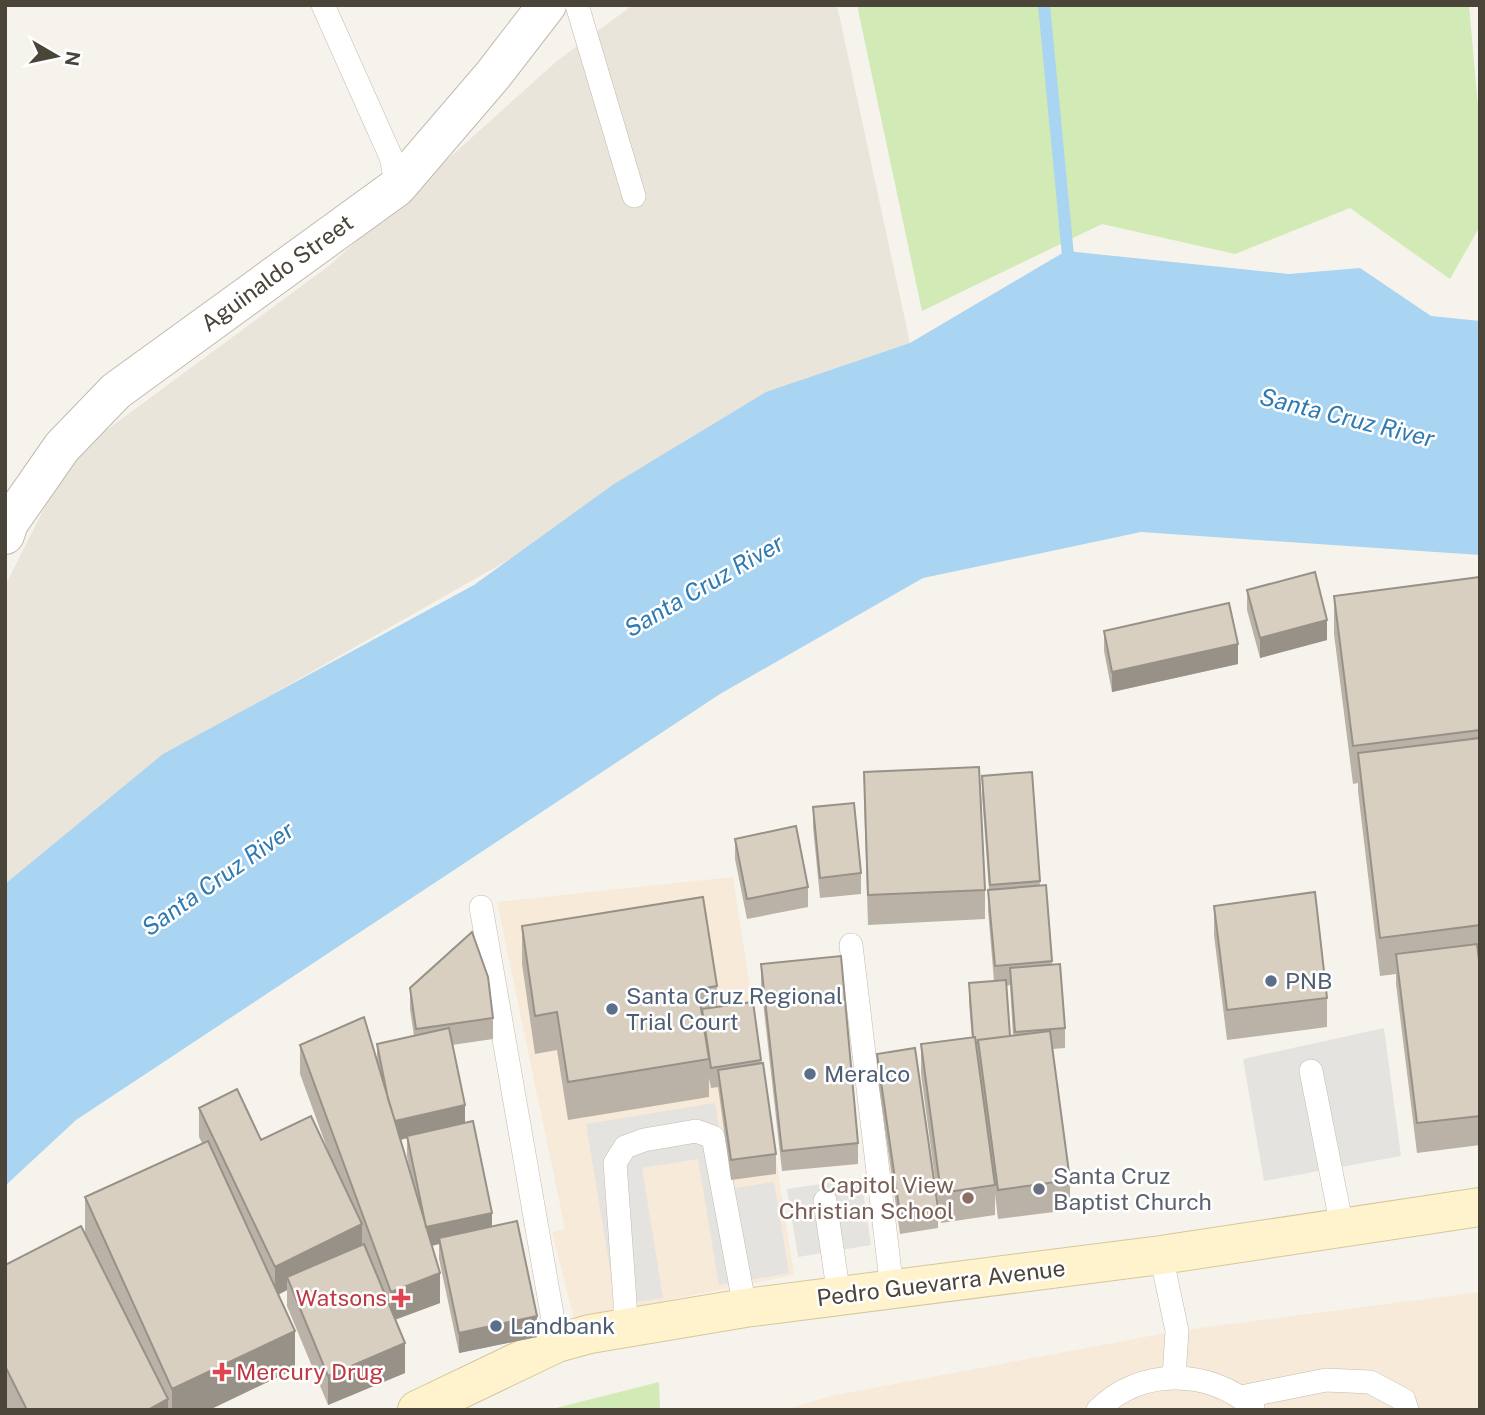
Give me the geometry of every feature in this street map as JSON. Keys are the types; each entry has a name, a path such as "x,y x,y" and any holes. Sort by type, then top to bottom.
{"main road":[{"name":"Pedro Guevarra Avenue","path":"417,1410 557,1343 625,1328 745,1308 1161,1255 1480,1207"}],"street":[{"name":"Aguinaldo Street","path":"5,535 9,523 62,447 116,391 397,187 493,75 547,5"}],"lane":[{"path":"323,5 391,157 397,187"},
{"path":"577,5 634,196"},
{"path":"481,907 557,1343"},
{"path":"850,945 892,1289"},
{"path":"1311,1071 1342,1227"},
{"path":"625,1328 615,1164 625,1147 644,1140 696,1131 713,1138 745,1308"},
{"path":"825,1201 839,1296"},
{"path":"1161,1255 1177,1331 1174,1377"},
{"path":"1098,1410 1128,1388 1151,1380 1174,1377 1198,1379 1221,1386 1249,1404 1326,1380 1370,1382 1404,1400 1407,1410"}],"shaded area":[{"path":"633,5 837,5 910,343 510,559 241,712 5,887 5,586 70,457 330,265 558,60"},
{"path":"733,877 794,1275 574,1319 552,1232 565,1229 497,902"},
{"path":"1384,1028 1401,1156 1264,1181 1243,1059"},
{"path":"715,1103 729,1189 774,1182 789,1273 719,1285 698,1159 642,1168 663,1298 616,1305 586,1124"},
{"path":"861,1178 871,1245 798,1257 787,1189"},
{"path":"1480,1292 1480,1410 783,1410 831,1396 1177,1331"}],"green space":[{"path":"857,5 1469,5 1480,130 1480,226 1450,279 1350,208 1235,254 1102,224 922,311"},
{"path":"659,1382 660,1410 548,1410"}],"water":[{"name":"Santa Cruz River","path":"1066,251 1289,274 1360,268 1431,316 1480,321 1480,555 1141,532 923,578 720,694 76,1120 5,1186 5,884 163,754 474,585 614,484 766,392 910,343"}],"building":[{"path":"1315,572 1327,620 1260,638 1247,590"},
{"path":"1480,577 1480,730 1353,746 1334,596"},
{"path":"1229,603 1238,644 1112,672 1104,631"},
{"path":"1480,738 1480,925 1380,938 1358,753"},
{"path":"979,767 985,890 868,895 864,772"},
{"path":"1032,772 1040,881 990,885 982,776"},
{"path":"854,803 861,873 820,878 813,807"},
{"path":"796,826 808,887 747,899 735,839"},
{"path":"1046,885 1052,961 995,966 988,890"},
{"name":"PNB","path":"1315,892 1327,998 1227,1010 1214,906"},
{"path":"703,897 717,986 698,989 709,1059 568,1082 557,1012 535,1016 522,926"},
{"path":"472,932 488,977 493,1018 416,1029 410,988"},
{"path":"1477,944 1480,968 1480,1116 1417,1123 1396,954"},
{"name":"Meralco","path":"841,956 858,1143 782,1151 761,964"},
{"path":"1060,964 1065,1028 1015,1032 1010,968"},
{"path":"1006,980 1010,1036 978,1040 976,1043 973,1037 969,983"},
{"path":"753,1002 761,1060 711,1068 702,1009"},
{"path":"364,1017 440,1273 391,1292 300,1045"},
{"path":"449,1028 465,1105 395,1121 377,1044"},
{"path":"1050,1031 1070,1180 998,1190 978,1040"},
{"path":"975,1037 995,1185 941,1193 921,1044"},
{"path":"915,1048 938,1208 900,1214 877,1054"},
{"path":"763,1063 776,1154 731,1160 718,1070"},
{"path":"237,1089 261,1140 311,1116 362,1224 275,1267 199,1108"},
{"path":"473,1121 492,1213 426,1227 407,1136"},
{"path":"208,1141 295,1331 172,1389 85,1197"},
{"path":"517,1221 537,1316 459,1333 439,1238"},
{"path":"81,1226 168,1399 148,1410 27,1410 5,1366 5,1265"},
{"path":"364,1244 405,1343 328,1376 287,1277"}],"waterway":[{"path":"1044,5 1069,266"}],"place":[{"name":"PNB","path":"1271,981"},
{"name":"Santa Cruz Regional Trial Court","path":"612,1009"},
{"name":"Meralco","path":"810,1074"},
{"name":"Santa Cruz Baptist Church","path":"1039,1189"},
{"name":"Capitol View Christian School","path":"968,1198"},
{"name":"Watsons","path":"401,1298"},
{"name":"Landbank","path":"496,1326"},
{"name":"Mercury Drug","path":"222,1372"}]}
